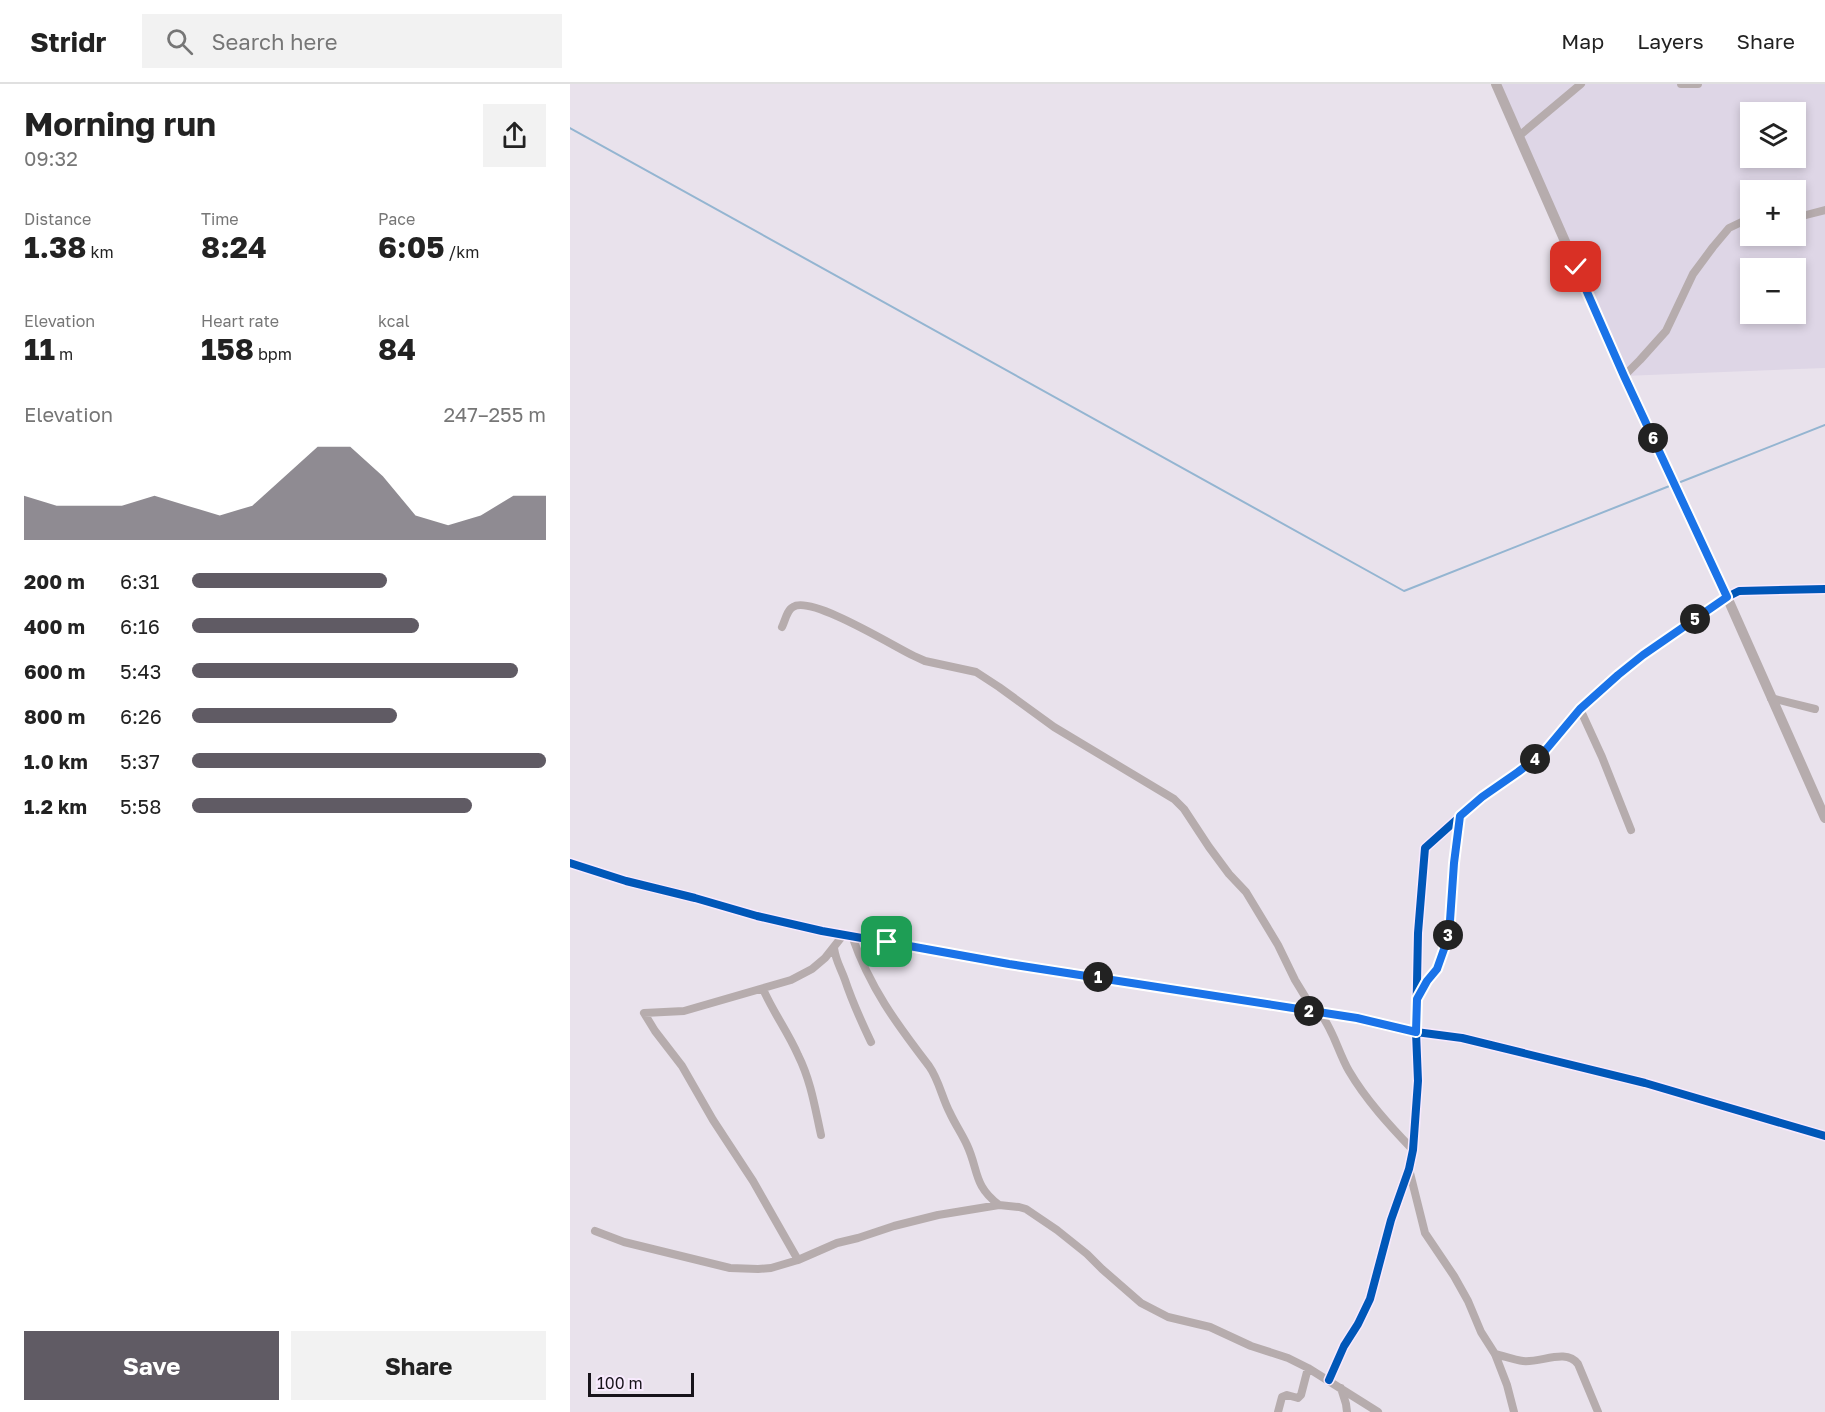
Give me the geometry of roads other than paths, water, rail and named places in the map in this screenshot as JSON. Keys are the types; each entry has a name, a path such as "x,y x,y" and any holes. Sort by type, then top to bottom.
{"street":[{"path":"1496,84 1624,376 1727,597 1825,818"},
{"path":"1519,136 1581,84"},
{"path":"1681,84 1698,84"},
{"path":"1806,215 1825,210"},
{"path":"1624,376 1666,332 1693,274 1729,228 1740,223"},
{"path":"1329,1380 1344,1346 1370,1299 1413,1150 1418,1081 1416,1032 1418,933 1425,848 1482,797 1544,752 1580,709 1618,675 1727,597 1739,591 1825,589"},
{"path":"782,627 794,606 809,606 844,619 926,661 976,672 1053,727 1174,799 1184,809 1229,873 1246,892 1306,998 1308,1011"},
{"path":"1771,698 1815,708"},
{"path":"1580,709 1631,830"},
{"path":"1417,999 1437,969 1449,935 1460,816"},
{"path":"570,863 626,881 758,916 848,935 1009,964 1357,1018 1416,1032 1462,1038 1581,1066 1825,1136"},
{"path":"798,1260 682,1066 655,1031 644,1012 684,1011 763,989 802,975 812,969 848,935"},
{"path":"848,935 884,1004 936,1078 950,1113 970,1150 975,1172 983,1191 999,1205"},
{"path":"834,948 837,964 871,1042"},
{"path":"763,989 798,1054 808,1078 821,1136"},
{"path":"1320,1013 1329,1024 1340,1054 1361,1090 1413,1150"},
{"path":"1409,1168 1425,1233 1454,1276 1481,1332 1495,1354 1514,1412"},
{"path":"595,1231 624,1242 730,1268 758,1269 771,1268 798,1260 837,1243 938,1215 999,1205 1026,1209 1057,1230 1130,1294 1152,1309 1168,1317 1210,1327 1251,1346 1288,1358 1329,1380 1370,1409 1378,1412"},
{"path":"1495,1354 1522,1361 1562,1356 1574,1359 1598,1412"},
{"path":"1278,1412 1282,1397 1287,1395 1298,1398 1301,1395 1308,1368"},
{"path":"1341,1388 1347,1412"}],"waterway":[{"path":"570,128 1404,591 1672,485"},
{"path":"1678,483 1825,425"}]}
